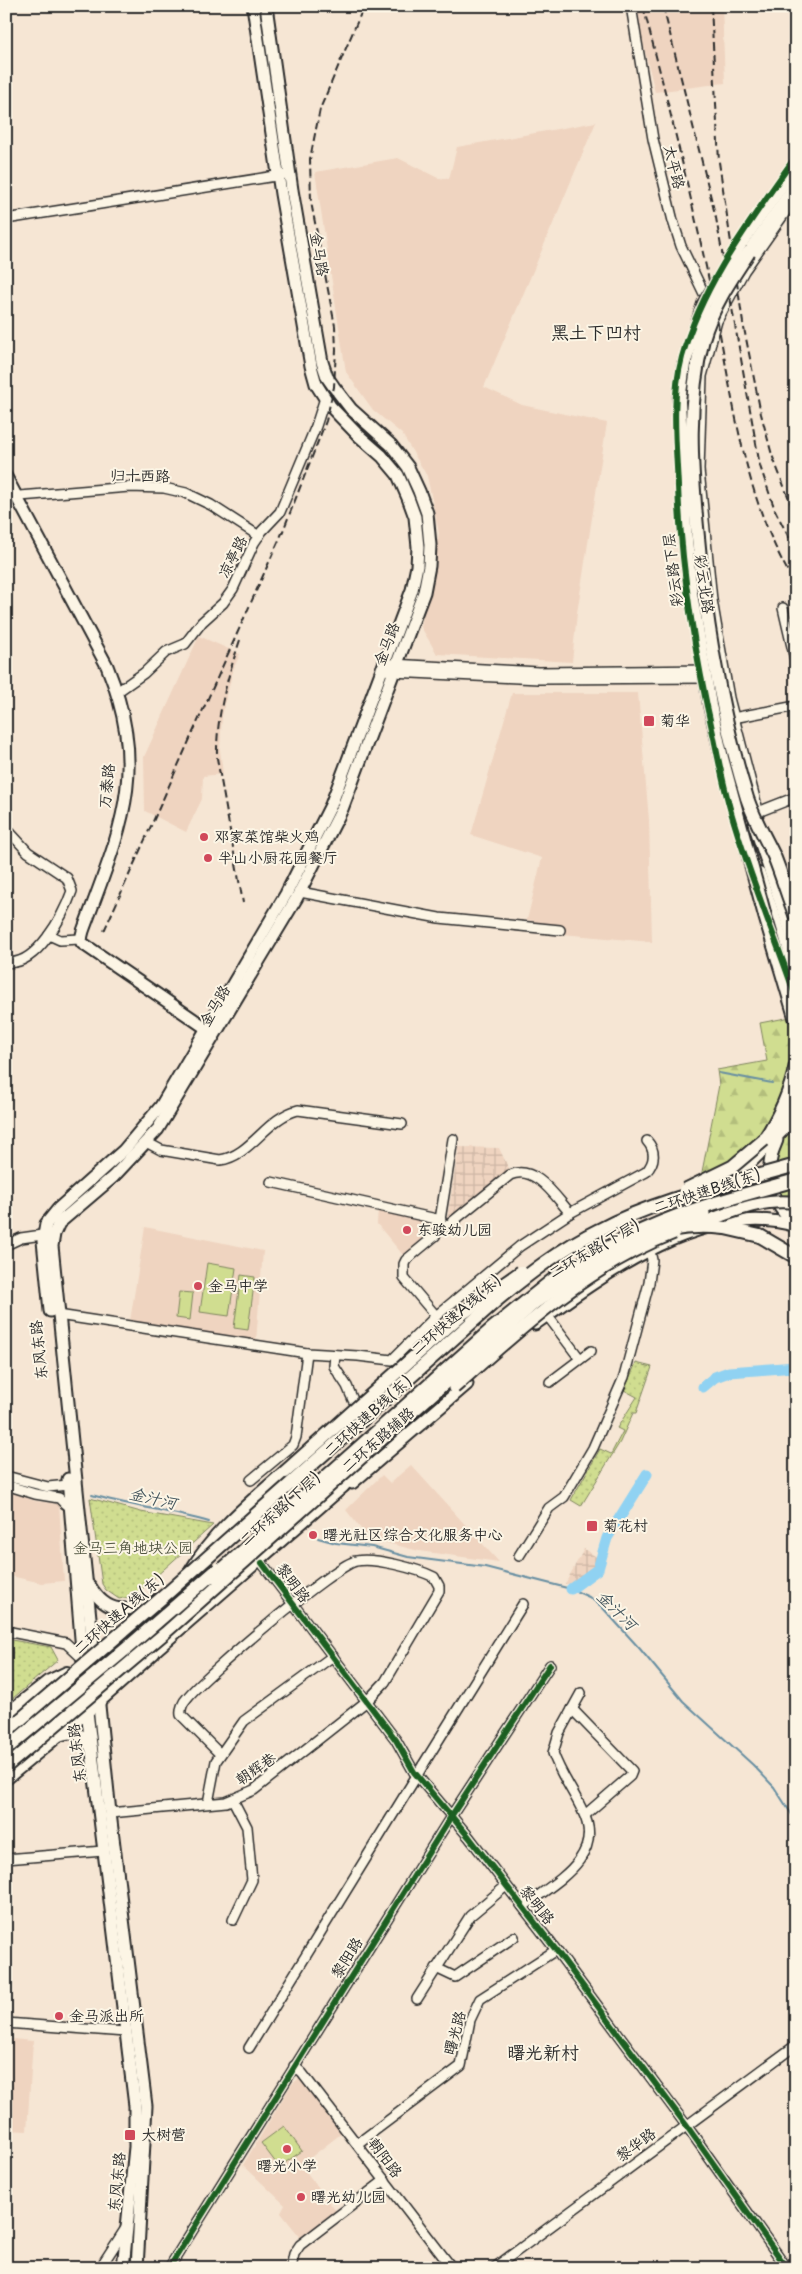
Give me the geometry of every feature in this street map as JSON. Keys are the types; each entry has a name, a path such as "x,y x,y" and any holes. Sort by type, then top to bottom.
{"highway":[{"name":"彩云北路","path":"739,791 710,705 691,592 685,528 679,401 684,364 704,304 720,276 796,165"},
{"name":"彩云北路","path":"739,791 700,566 692,478 692,397 704,337 716,307 730,280 796,185"},
{"path":"739,791 774,858 796,917"},
{"path":"739,791 796,946"},
{"path":"739,791 794,983"},
{"path":"739,791 765,916 796,1020"},
{"path":"764,1140 780,1116 796,1065"},
{"path":"647,1209 728,1170 746,1157 796,1108"},
{"name":"二环快速A线(东)","path":"6,1731 164,1596 498,1299 546,1262 600,1229 647,1209 796,1164"},
{"name":"二环快速B线(东)","path":"6,1750 126,1649 523,1301 566,1272 625,1238 668,1219 796,1182"},
{"path":"566,1272 642,1238 676,1229 714,1227 736,1229 796,1249"},
{"path":"760,1236 796,1256"},
{"path":"178,1584 191,1570 206,1546 232,1520 463,1313 516,1274 546,1262"},
{"path":"147,1657 343,1486 394,1424 452,1362"},
{"path":"6,1716 42,1686 67,1673"}],"main road":[{"name":"金马路","path":"48,1234 65,1217 113,1178 158,1129 300,892 342,809 360,767 412,590 418,556 415,518 398,475 382,456 330,406 316,384 311,366 278,176 253,6"},
{"name":"金马路","path":"48,1234 46,1224 59,1208 124,1150 147,1125 161,1106 286,894 316,836 388,667 424,592 429,566 430,545 427,513 408,467 391,445 351,409 327,377 322,362 290,174 266,6"},
{"path":"6,477 10,495"},
{"name":"万泰路","path":"10,495 108,666 117,692 128,739 129,779 120,829 76,939"},
{"name":"万泰路","path":"10,495 103,668 114,698 124,739 124,778 116,827 76,939"},
{"path":"76,939 205,1031"},
{"name":"二环东路辅路","path":"6,1722 178,1584 510,1291 573,1246 642,1211 732,1174 750,1162 796,1117"},
{"path":"785,1127 772,1152 769,1175 775,1198 782,1210 796,1225"},
{"path":"796,1164 796,1173"},
{"name":"二环东路(下层)","path":"6,1756 173,1615 544,1284 596,1252 658,1221 704,1203 796,1173"},
{"name":"二环东路(下层)","path":"6,1767 165,1633 550,1292 584,1269 662,1229 722,1206 796,1182"},
{"path":"584,1269 628,1254 694,1225 747,1208 776,1202 796,1203"},
{"name":"二环东路辅路","path":"6,1779 99,1702 147,1657 173,1641 409,1432 547,1315 608,1273 650,1251 691,1233 716,1225 757,1220 796,1225"},
{"path":"409,1432 454,1388 552,1303 585,1279 628,1254 662,1229"},
{"name":"东风东路","path":"48,1234 52,1246 88,1583 110,1813 146,2106 136,2268"},
{"name":"东风东路","path":"48,1234 87,1712 135,2114 135,2147 124,2268"},
{"path":"88,1583 104,1604 115,1609 139,1608 161,1598"},
{"path":"58,1736 68,1732 79,1734 87,1740 92,1750"}],"street":[{"name":"太平路","path":"631,6 653,139 673,221 689,264 705,295 716,326"},
{"name":"彩云路下层","path":"796,156 752,219 705,295 692,326 682,359 675,396 679,520 685,582 701,674 730,809 794,983 796,998"},
{"path":"6,219 290,174"},
{"path":"796,197 744,271 716,326 702,376 699,470 712,600 734,718 758,812 796,939"},
{"name":"凉亭路","path":"117,692 144,673 166,652 185,644 202,622 223,603 233,589 259,536 280,512 316,426 325,398"},
{"name":"归十西路","path":"10,495 129,487 164,488 186,493 211,505 259,536"},
{"path":"784,608 796,664"},
{"path":"388,667 539,679 725,674"},
{"path":"734,718 796,706"},
{"path":"758,812 796,797"},
{"path":"6,828 28,852 67,878 71,884 72,891 69,900 49,935 27,957 6,962"},
{"path":"300,892 439,918 540,926 560,930"},
{"path":"55,926 76,939"},
{"path":"49,935 60,940 76,939"},
{"path":"146,1142 161,1150 220,1160 237,1154 282,1116 298,1110 402,1124"},
{"path":"453,1139 440,1223 435,1236 406,1260 403,1275 437,1316 460,1335"},
{"path":"58,1315 307,1353 392,1360 437,1316 520,1246 570,1213 646,1172 651,1166 654,1157 653,1148 647,1141"},
{"path":"271,1182 440,1223 446,1228 516,1173 531,1175 539,1180 570,1213"},
{"path":"6,1245 21,1238 48,1234"},
{"path":"519,1556 549,1508 564,1497 593,1448 624,1377 649,1283 652,1260 650,1251"},
{"path":"547,1315 580,1359"},
{"path":"437,1316 451,1343"},
{"path":"550,1382 591,1351"},
{"path":"251,1480 293,1444 296,1437 307,1353"},
{"path":"335,1356 334,1366 347,1386 352,1400 368,1418"},
{"path":"6,1476 48,1488 59,1488 68,1485"},
{"path":"6,1484 35,1494 59,1498 65,1504 70,1505"},
{"name":"朝辉巷","path":"110,1813 233,1800 254,1790 367,1701 385,1682 437,1597 439,1586 434,1577 386,1563 355,1561 349,1563 294,1604"},
{"name":"黎明路","path":"262,1563 396,1740 414,1772 452,1815 556,1950 686,2125 787,2268"},
{"path":"220,1754 181,1715 183,1704 186,1698 207,1678 294,1604"},
{"path":"249,2048 523,1604"},
{"path":"6,1632 66,1643 83,1659"},
{"path":"208,1803 216,1761 244,1720 333,1656"},
{"name":"黎阳路","path":"169,2268 452,1815 550,1665"},
{"path":"523,1907 581,1861 588,1842 589,1832 585,1815 553,1753 559,1733 581,1693"},
{"path":"572,1709 632,1771 630,1776 585,1815"},
{"path":"233,1800 247,1827 252,1880 233,1920"},
{"path":"6,1859 103,1851"},
{"path":"417,1999 470,1916 506,1886"},
{"path":"436,1968 455,1977 514,1937"},
{"name":"曙光路","path":"357,2144 461,2066 470,2020 480,2000 556,1950"},
{"path":"6,2023 125,2032"},
{"name":"黎华路","path":"494,2268 796,2045"},
{"name":"朝阳路","path":"294,2066 302,2073 452,2268"},
{"path":"291,2268 294,2254 300,2245 384,2180"},
{"path":"100,2268 128,2226"}],"shaded area":[{"path":"634,6 722,6 725,83 655,92"},
{"path":"596,122 484,387 522,405 607,423 577,613 572,662 437,654 421,627 439,533 427,476 402,434 373,410 346,372 315,172 398,158 438,178 449,179 457,147"},
{"path":"199,636 240,654 233,670 222,716 220,750 223,774 203,776 202,799 186,832 145,811 144,757"},
{"path":"512,693 638,693 649,820 652,942 562,934 561,926 527,920 542,858 471,835"},
{"path":"459,1147 499,1148 510,1171 447,1220"},
{"name":"东骏幼儿园","path":"378,1208 435,1221 431,1235 403,1255 377,1224"},
{"name":"金马中学","path":"145,1227 263,1251 256,1342 130,1321"},
{"path":"411,1465 499,1562 419,1551 368,1538 346,1510 382,1475 390,1483"},
{"path":"6,1490 35,1501 59,1504 64,1581 42,1583 6,1575"},
{"path":"584,1549 598,1558 596,1565 574,1584 565,1584"},
{"path":"12,2039 33,2041 27,2131 7,2130"},
{"name":"曙光小学","path":"301,2077 342,2133 301,2165 336,2211 301,2238 281,2213 285,2205 243,2165 292,2084"}],"green space":[{"path":"796,1016 796,1104 762,1147 701,1177 719,1085 717,1070 767,1061 760,1023"},
{"path":"796,1121 796,1220 780,1200 774,1170 781,1140"},
{"path":"207,1263 236,1268 229,1316 200,1312"},
{"path":"241,1275 255,1277 248,1330 234,1328"},
{"path":"179,1292 193,1293 190,1320 176,1318"},
{"path":"636,1363 652,1367 636,1413 633,1413 620,1442 581,1506 571,1500 600,1449 611,1454 623,1431 617,1428 637,1397 624,1390"},
{"name":"金马三角地块公园","path":"90,1498 141,1512 213,1525 134,1596 119,1599 106,1590 102,1584"},
{"path":"6,1639 51,1647 58,1660 6,1704"},
{"path":"284,2126 302,2151 279,2167 261,2143"}],"waterway":[{"path":"719,1073 772,1083"},
{"path":"703,1387 715,1377 729,1372 796,1367"},
{"path":"571,1589 598,1569 607,1538 647,1474"},
{"name":"金汁河","path":"32,1487 44,1491"},
{"name":"金汁河","path":"92,1495 209,1522"},
{"name":"金汁河","path":"318,1538 336,1543 372,1547 408,1557 485,1567 571,1589 589,1597 602,1607 640,1649 683,1701 753,1765 774,1787 796,1821"}],"railway":[{"path":"104,931 283,531 326,421 334,387 335,326 311,202 310,159 320,109 364,6"},
{"path":"643,6 698,229 735,413 752,484 778,552 796,585"},
{"path":"663,6 716,218 760,466 775,510 796,552"},
{"path":"711,6 719,162 743,323 761,414 772,455 796,517"},
{"path":"240,640 220,712 217,758 243,903"}],"cycle path":[{"path":"796,156 730,252 702,303 682,357 675,405 682,550 690,613 707,707 728,803 738,836 796,998"},
{"path":"262,1563 396,1740 414,1772 469,1837 556,1950 686,2125 787,2268"},
{"path":"169,2268 452,1815 550,1665"}],"place":[{"name":"菊华","path":"649,721"},
{"name":"邓家菜馆柴火鸡","path":"204,837"},
{"name":"半山小厨花园餐厅","path":"208,858"},
{"name":"东骏幼儿园","path":"407,1230"},
{"name":"金马中学","path":"198,1286"},
{"name":"菊花村","path":"592,1526"},
{"name":"曙光社区综合文化服务中心","path":"313,1535"},
{"name":"金马派出所","path":"59,2016"},
{"name":"大树营","path":"130,2135"},
{"name":"曙光小学","path":"287,2149"},
{"name":"曙光幼儿园","path":"301,2197"}],"district":[{"name":"黑土下凹村","path":"596,333"},
{"name":"曙光新村","path":"543,2053"}]}
